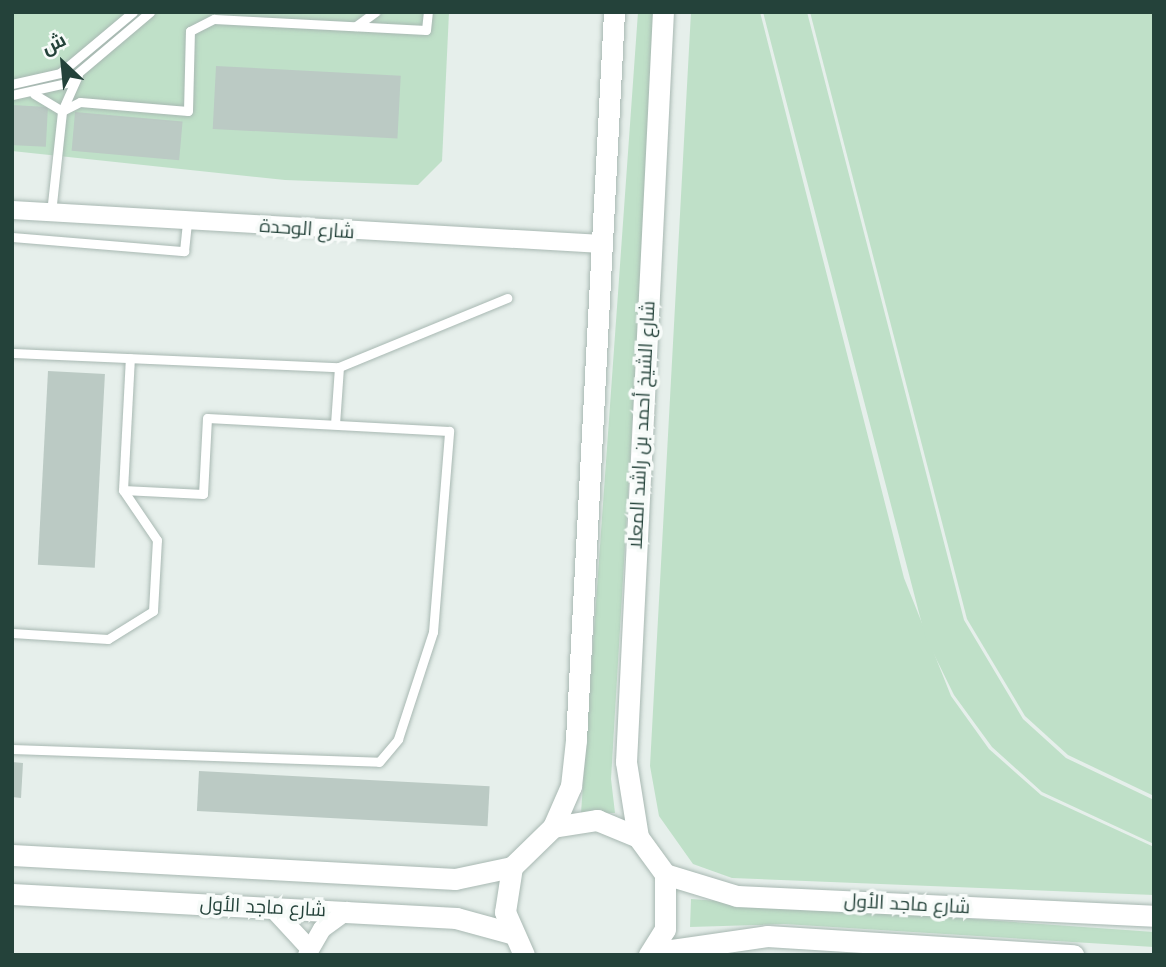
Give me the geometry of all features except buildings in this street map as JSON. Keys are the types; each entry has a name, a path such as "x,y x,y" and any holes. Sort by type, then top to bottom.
{"street":[{"path":"524,955 511,933 506,889 512,867 553,827 571,786 576,740 614,12"},
{"name":"شارع الشيخ أحمد بن راشد المعلا","path":"638,837 626,762 663,12"},
{"name":"شارع الوحدة","path":"12,210 602,244"},
{"path":"553,827 597,820 638,837 665,874 665,929 650,954"},
{"name":"شارع ماجد الأول","path":"12,855 455,879 512,867"},
{"name":"شارع ماجد الأول","path":"665,874 737,896 1154,916"},
{"name":"شارع ماجد الأول","path":"12,894 456,918 511,933"},
{"path":"271,907 308,951 347,911"},
{"path":"650,954 727,938 848,948 1073,955"}],"lane":[{"path":"12,84 60,73 133,12"},
{"path":"12,96 32,93 80,71 150,12"},
{"path":"356,26 375,12"},
{"path":"62,111 79,102 188,111 190,31 214,19 426,30 428,12"},
{"path":"51,213 62,111 80,71"},
{"path":"32,93 50,98 62,111"},
{"path":"12,237 184,251 187,222"},
{"path":"12,353 339,367 507,298"},
{"path":"12,633 108,639 153,611 158,540 123,490 130,358"},
{"path":"335,424 339,367"},
{"path":"12,749 379,762 398,739 433,632 449,431 207,418 203,494 123,490"}],"green space":[{"path":"12,12 449,12 442,161 418,185 285,180 12,151"},
{"path":"638,12 657,12 611,779 615,813 581,813"},
{"path":"691,12 760,12 904,578 951,696 989,749 1041,795 1154,847 1154,895 732,878 693,864 659,816 650,766"},
{"path":"763,12 807,12 964,620 1023,719 1066,758 1154,800 1154,844 1042,792 992,747 954,695 925,636"},
{"path":"810,12 1154,12 1154,796 1068,755 1025,716 967,619"},
{"path":"691,899 1154,932 1154,947 784,924 690,927"}]}
